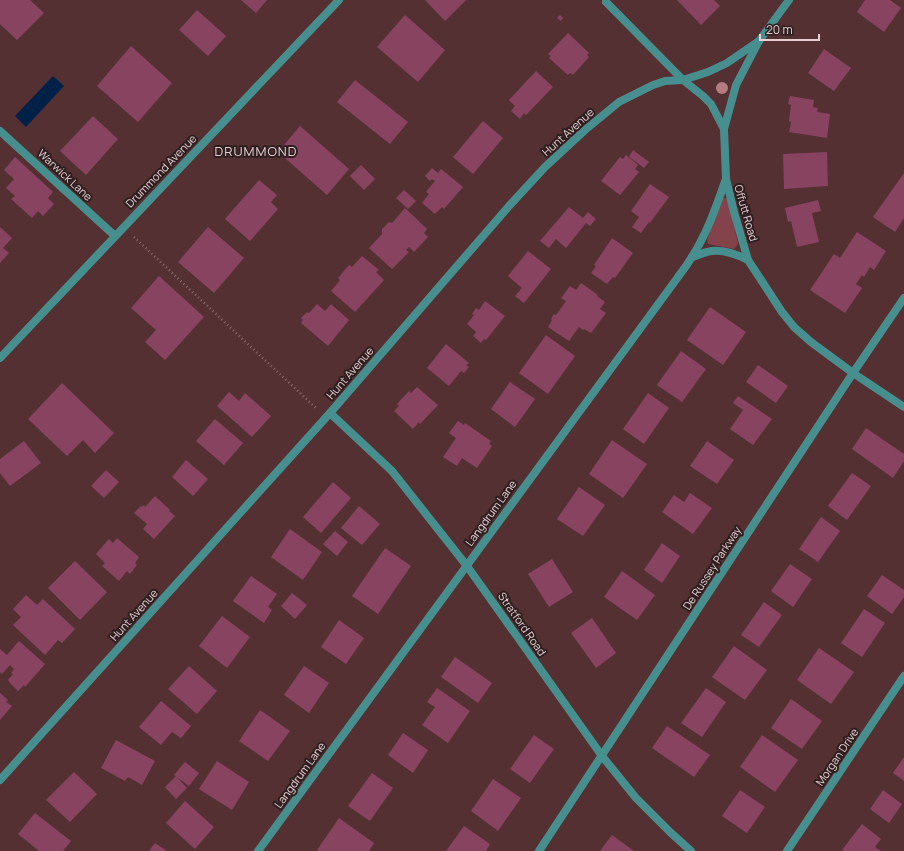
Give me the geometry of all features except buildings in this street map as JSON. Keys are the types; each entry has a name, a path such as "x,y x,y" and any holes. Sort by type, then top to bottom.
{"street":[{"name":"Drummond Avenue","path":"0,358 339,0"},
{"path":"724,129 736,85 759,41 789,0"},
{"name":"Offutt Road","path":"606,2 683,80 711,104 724,129 726,179 748,260 782,312 811,342 853,373 904,407"},
{"name":"Hunt Avenue","path":"0,780 328,415 509,206 551,162 585,130 620,102 653,85 665,81 683,80 708,72 727,63 759,41"},
{"name":"Warwick Lane","path":"0,131 115,236"},
{"name":"Langdrum Lane","path":"258,851 692,257 704,236 726,179"},
{"path":"692,257 708,251 724,251 736,254 748,260"},
{"name":"De Russey Parkway","path":"539,851 853,373 904,298"},
{"name":"Stratford Road","path":"328,415 392,471 466,566 602,756 636,798 691,851"},
{"name":"Morgan Drive","path":"787,851 904,676"}],"path":[{"path":"132,234 328,415"}],"shaded area":[{"path":"723,198 726,198 728,201 738,243 734,249 708,244 707,240 713,220"}],"water":[{"path":"53,76 64,86 26,127 15,116"}],"district":[{"name":"DRUMMOND","path":"256,151"}]}
